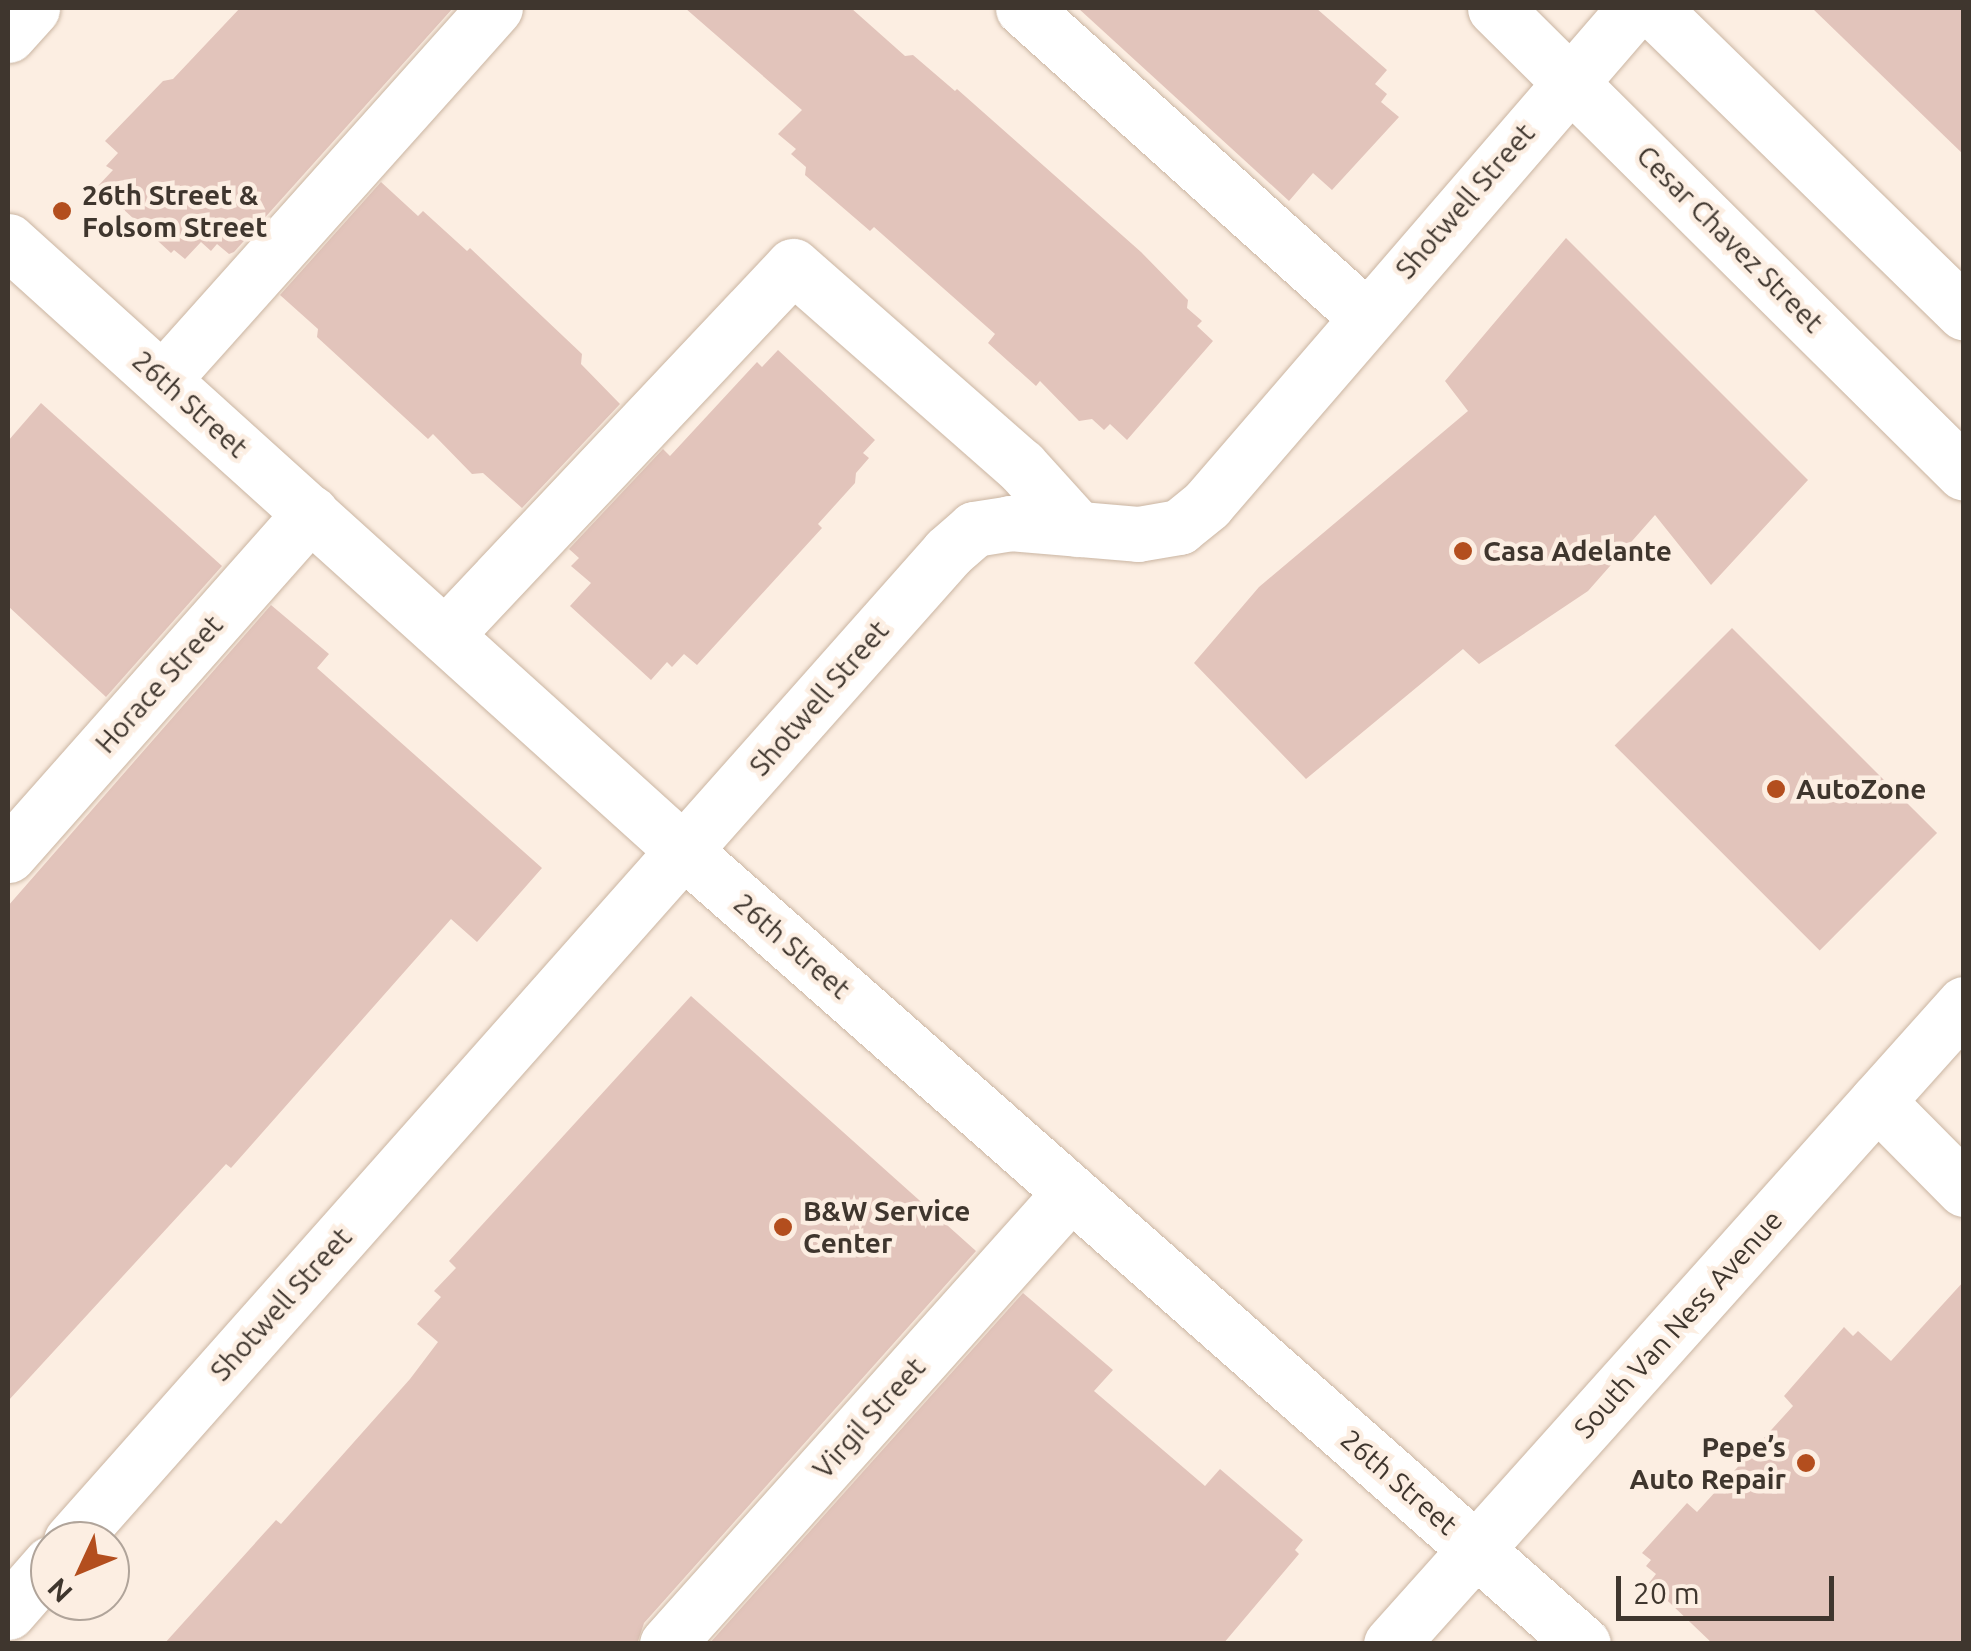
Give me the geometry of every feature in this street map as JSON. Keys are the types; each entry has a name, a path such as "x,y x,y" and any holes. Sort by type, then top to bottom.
{"street":[{"path":"8,35 32,8"},
{"path":"162,379 495,8"},
{"path":"1023,8 1365,316"},
{"name":"Cesar Chavez Street","path":"1495,8 1964,473"},
{"name":"Shotwell Street","path":"89,1521 948,552 974,529 1010,524 1138,534 1179,527 1207,504 1365,316 1635,8"},
{"path":"1652,8 1964,313"},
{"name":"26th Street","path":"8,241 684,852 1583,1644"},
{"path":"445,635 792,266 1021,466 1078,529"},
{"name":"Horace Street","path":"8,855 311,513"},
{"name":"South Van Ness Avenue","path":"1391,1644 1964,1004"},
{"path":"1877,1101 1964,1189"},
{"name":"Virgil Street","path":"667,1644 1071,1192"},
{"path":"8,1612 30,1587"}],"building":[{"path":"240,8 453,8 234,252 229,254 217,244 211,251 201,242 185,259 174,250 171,253 98,186 113,170 106,166 118,153 105,141 163,81 173,79"},
{"path":"685,8 851,8 905,56 913,55 957,89 1141,252 1188,300 1187,308 1202,321 1197,326 1213,341 1127,440 1110,424 1104,430 1092,419 1079,421 1040,381 1036,386 988,343 995,334 874,227 870,231 805,175 806,167 791,154 796,149 778,134 802,110"},
{"path":"1078,8 1316,8 1387,70 1375,84 1387,94 1381,102 1399,117 1332,190 1313,173 1289,201"},
{"path":"1812,8 1964,8 1964,155"},
{"path":"381,182 418,216 423,211 467,251 470,248 582,354 581,364 620,404 522,508 483,473 472,474 433,434 428,439 317,337 318,329 280,295"},
{"name":"Casa Adelante","path":"1566,238 1808,480 1711,585 1655,515 1588,591 1479,664 1463,649 1306,779 1194,663 1259,587 1468,411 1445,381"},
{"path":"778,350 875,440 863,453 869,458 856,473 855,483 818,524 822,528 697,665 684,654 672,667 667,662 651,680 570,606 591,583 571,566 579,558 569,549 663,449 670,456 757,362 762,367"},
{"path":"41,403 222,566 106,697 8,606 8,441"},
{"path":"271,605 329,654 317,668 542,868 477,942 451,919 231,1168 226,1164 8,1401 8,906"},
{"name":"AutoZone","path":"1732,628 1937,833 1820,950 1615,745"},
{"path":"691,996 976,1251 644,1623 637,1644 164,1644 276,1520 281,1524 410,1379 438,1342 417,1324 441,1297 434,1291 456,1268 449,1261"},
{"path":"1964,1281 1964,1644 1713,1644 1649,1583 1656,1574 1646,1566 1651,1560 1642,1553 1687,1503 1697,1512 1793,1406 1784,1396 1844,1327 1853,1336 1858,1331 1891,1361"},
{"path":"1023,1293 1113,1370 1094,1391 1205,1486 1220,1469 1303,1540 1295,1550 1299,1554 1223,1644 709,1644"}],"place":[{"name":"26th Street & Folsom Street","path":"62,211"},
{"name":"Casa Adelante","path":"1463,551"},
{"name":"AutoZone","path":"1776,789"},
{"name":"B&W Service Center","path":"783,1227"},
{"name":"Pepe’s Auto Repair","path":"1806,1463"}]}
